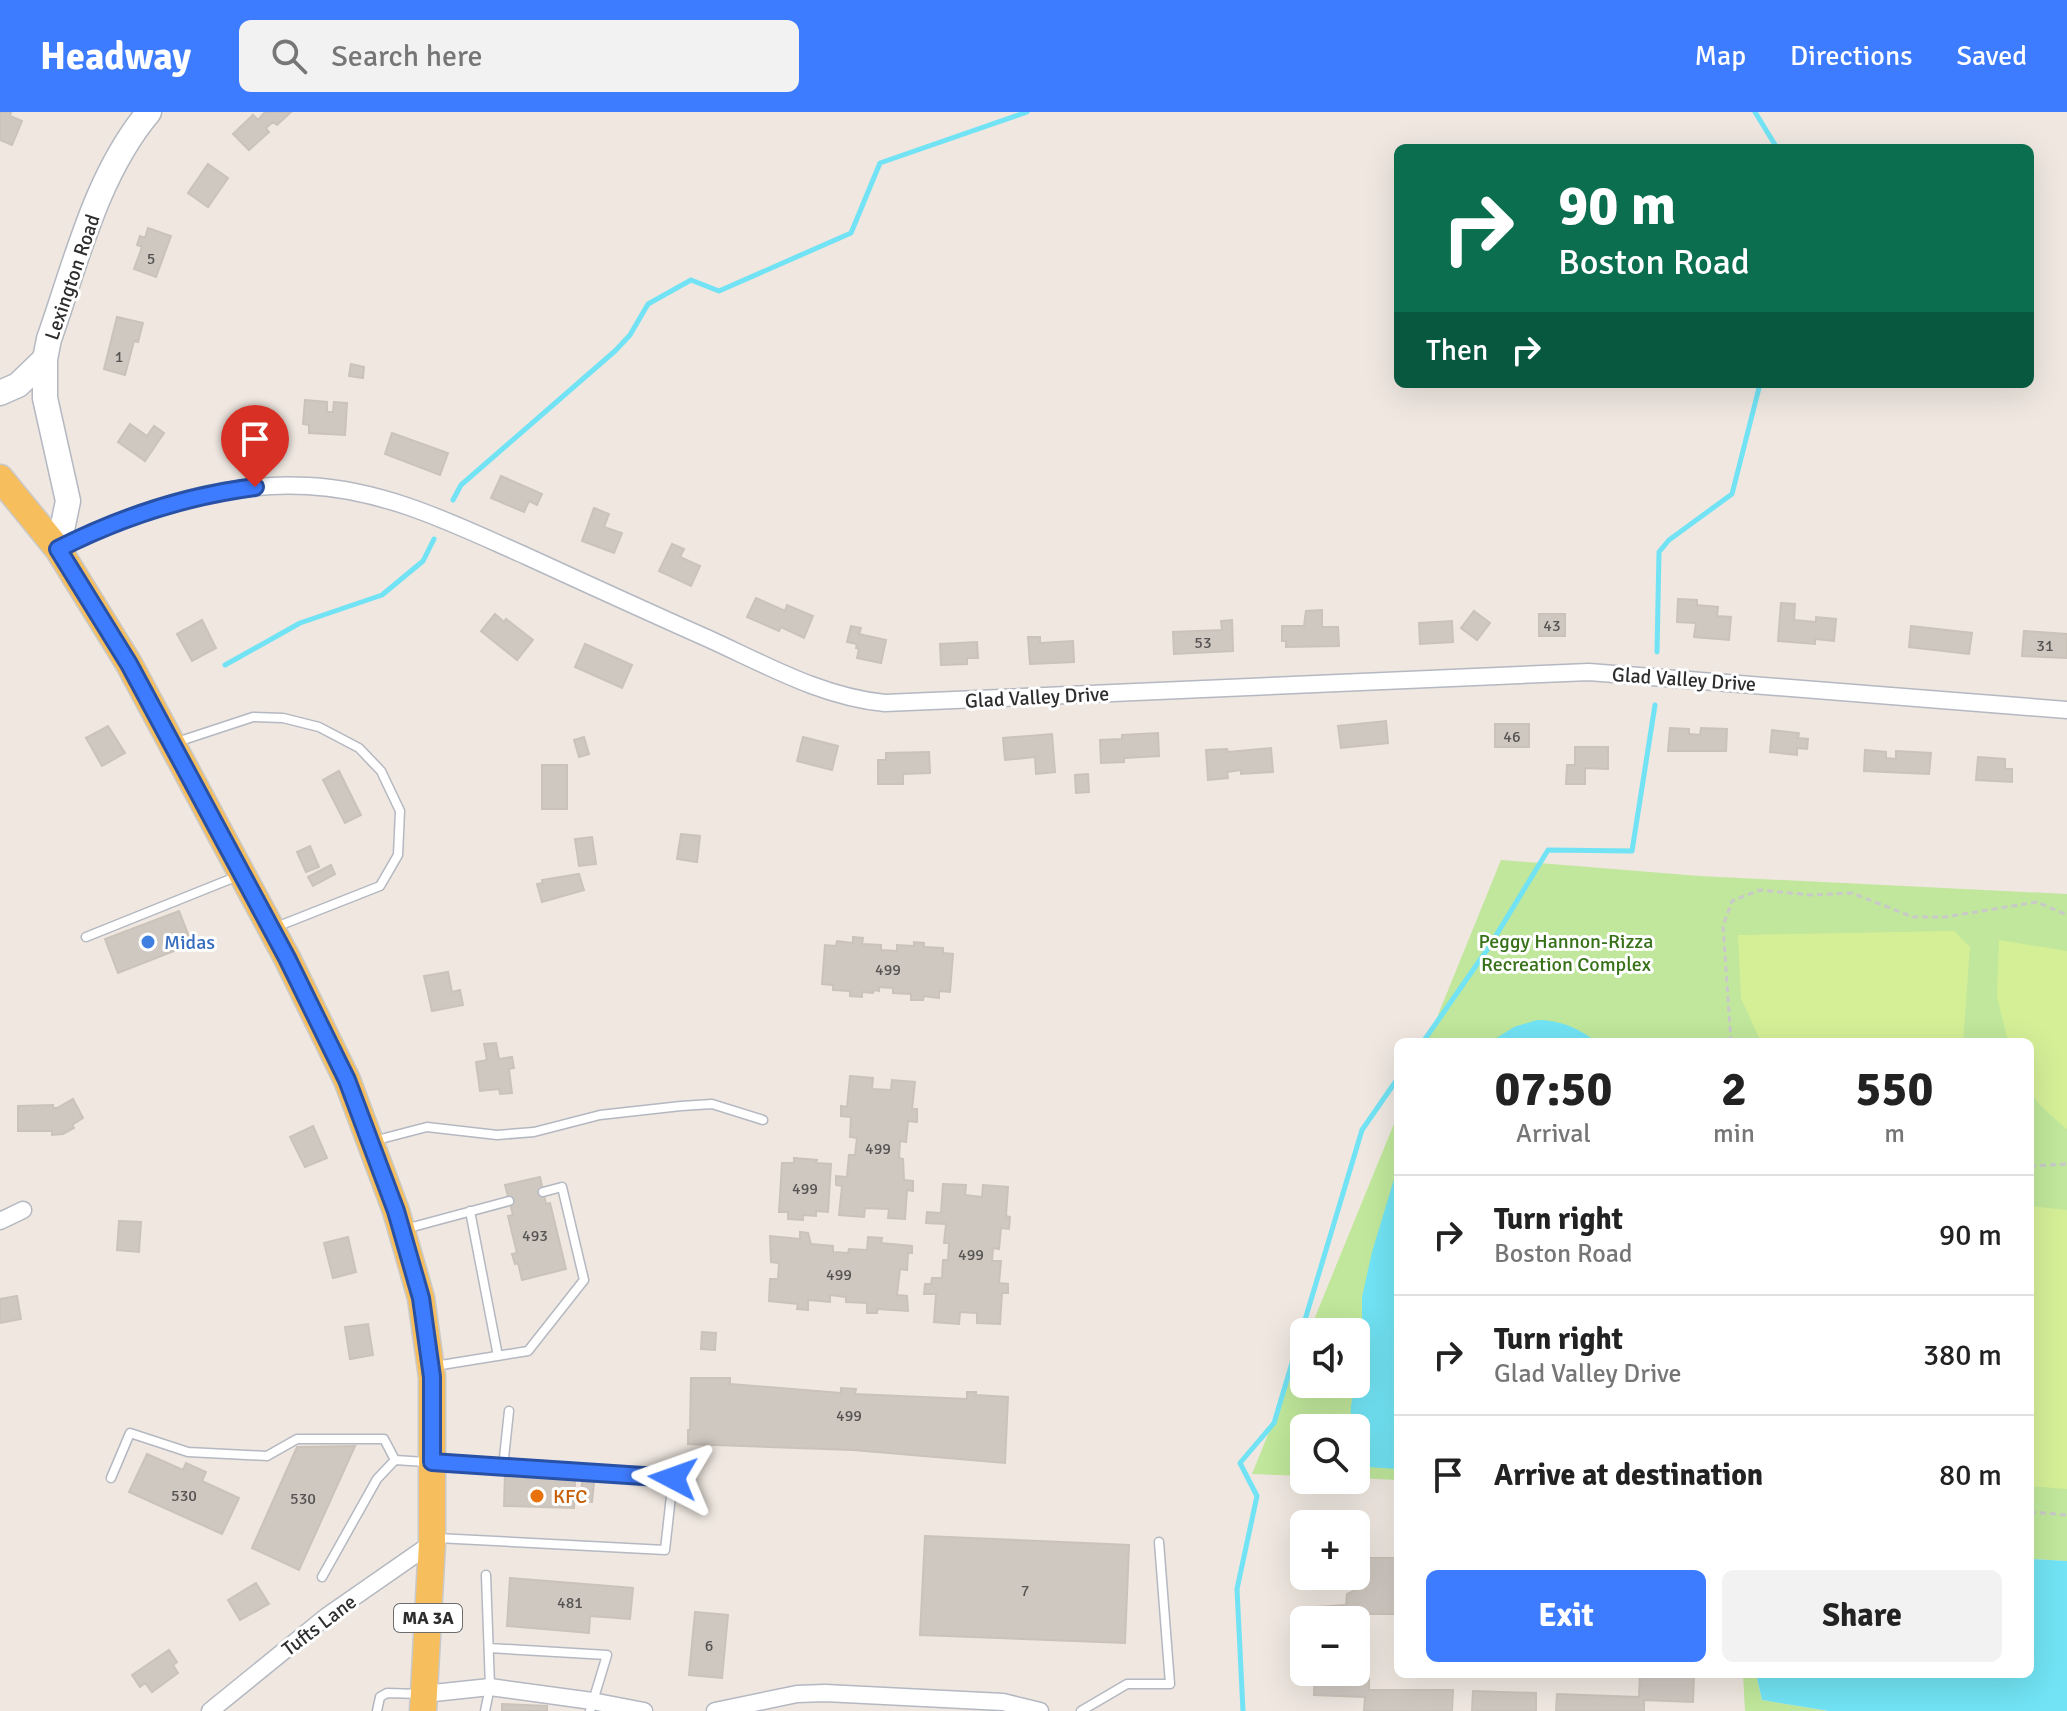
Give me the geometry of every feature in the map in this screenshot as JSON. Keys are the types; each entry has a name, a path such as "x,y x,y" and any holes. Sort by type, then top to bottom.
{"main road":[{"name":"MA 3A","path":"0,478 58,549 112,634 271,928 347,1080 372,1141 421,1298 430,1367 432,1540 423,1702"}],"street":[{"name":"Lexington Road","path":"58,549 68,501 45,398 45,359 49,339 103,190 126,144 149,112"},
{"path":"0,393 18,385 45,359"},
{"name":"Glad Valley Drive","path":"58,549 129,517 202,495 281,485 366,493 429,513 797,679 860,701 885,703 1589,672 2067,710"},
{"path":"0,1221 23,1210"},
{"name":"Tufts Lane","path":"210,1711 327,1616 432,1540"},
{"path":"423,1702 490,1687 591,1706 644,1711"},
{"path":"715,1711 797,1694 825,1693 1003,1702 1040,1711"}],"lane":[{"path":"172,744 253,717 283,718 319,727 359,748 381,771 400,811 398,855 380,886 271,928"},
{"path":"86,937 242,874"},
{"path":"372,1141 427,1127 497,1135 534,1132 600,1115 668,1106 712,1104 763,1120"},
{"path":"430,1367 528,1351 584,1280 562,1187 543,1192"},
{"path":"401,1230 509,1201"},
{"path":"470,1211 498,1356"},
{"path":"503,1467 509,1411"},
{"path":"111,1478 130,1433 188,1452 267,1456 297,1439 384,1439 395,1460"},
{"path":"322,1577 377,1479 395,1460 673,1478 665,1550 432,1540"},
{"path":"1081,1711 1127,1684 1170,1684 1159,1542"},
{"path":"485,1711 490,1687 486,1575"},
{"path":"489,1648 607,1655 591,1706"},
{"path":"377,1711 380,1697 387,1693 423,1702"}],"path":[{"path":"1731,1038 1723,926 1732,901 1760,890 1811,895 1852,893 1913,917 1945,917 2037,902 2067,915"},
{"path":"2034,1166 2067,1164"},
{"path":"2034,1512 2067,1515"}],"green space":[{"name":"Peggy Hannon-Rizza Recreation Complex","path":"1501,860 1699,876 2067,894 2067,1561 2034,1559 2034,1038 1429,1038"},
{"path":"1954,931 1970,947 1963,1038 1759,1038 1741,998 1738,935"},
{"path":"1999,940 2067,951 2067,1129 2036,1100 2034,1038 2007,1038 1997,996"},
{"path":"1394,1124 1394,1480 1370,1479 1370,1414 1290,1414 1290,1475 1252,1474 1290,1380 1290,1398 1370,1398 1370,1318 1315,1318"},
{"path":"2034,1206 2067,1210 2067,1489 2034,1486"},
{"path":"1743,1678 1757,1678 1762,1700 1828,1711 1745,1711"}],"water":[{"path":"1537,1020 1553,1021 1590,1038 1496,1038 1514,1027"},
{"path":"1394,1179 1394,1469 1370,1467 1370,1414 1351,1414 1352,1398 1370,1398 1370,1318 1362,1318 1362,1297"},
{"path":"2034,1559 2067,1561 2067,1711 1829,1711 1762,1700 1757,1678 2034,1678"}],"building":[{"path":"0,112 11,112 10,116 22,121 12,145 0,140"},
{"path":"265,112 291,112 277,125 273,122 266,128 269,132 249,150 233,134 253,115 258,120"},
{"path":"208,164 228,178 208,207 188,193"},
{"path":"148,228 171,236 156,277 134,269 142,247 137,245 140,236 145,238"},
{"path":"117,317 143,323 138,342 134,341 125,375 104,369"},
{"path":"351,364 364,367 363,378 349,376"},
{"path":"305,400 327,402 327,412 333,412 334,402 347,403 345,435 309,433 309,425 303,424"},
{"path":"130,424 147,436 154,426 164,433 145,461 118,442"},
{"path":"392,433 448,453 440,475 385,454"},
{"path":"501,476 542,494 537,505 529,501 524,512 491,498"},
{"path":"594,508 609,514 604,527 622,533 614,553 582,541"},
{"path":"672,544 684,549 680,557 700,566 691,586 659,571"},
{"path":"756,598 785,611 787,605 813,616 804,638 747,617"},
{"path":"1678,599 1697,600 1697,605 1718,607 1717,616 1731,617 1729,640 1694,637 1696,623 1677,622"},
{"path":"1781,603 1795,604 1794,620 1816,622 1816,617 1836,619 1834,641 1815,639 1815,644 1778,641"},
{"path":"1322,610 1322,627 1338,627 1339,646 1286,647 1286,641 1282,641 1282,626 1304,626 1306,611"},
{"path":"1474,611 1490,623 1477,640 1461,628"},
{"path":"495,614 533,640 517,660 481,631"},
{"path":"1539,614 1565,614 1565,636 1539,636"},
{"path":"202,620 216,648 192,661 177,634"},
{"path":"1232,620 1233,651 1174,654 1173,632 1222,630 1221,621"},
{"path":"1452,621 1453,642 1420,644 1419,623"},
{"path":"851,626 861,628 859,634 886,640 881,663 857,658 857,644 847,642"},
{"path":"1911,626 1972,633 1969,654 1909,647"},
{"path":"2024,631 2067,634 2067,658 2022,656"},
{"path":"1028,637 1040,637 1040,643 1073,641 1074,662 1030,664"},
{"path":"977,642 978,658 967,658 967,664 941,665 940,644"},
{"path":"585,644 632,665 622,688 575,667"},
{"path":"1386,721 1388,743 1341,748 1338,726"},
{"path":"1495,724 1529,724 1529,747 1495,747"},
{"path":"108,726 125,753 102,766 86,738"},
{"path":"1670,728 1689,729 1689,734 1700,735 1701,728 1727,729 1726,751 1668,751"},
{"path":"1772,730 1799,733 1798,738 1808,739 1807,749 1797,748 1797,755 1770,752"},
{"path":"1158,733 1159,756 1101,763 1100,740"},
{"path":"1052,734 1055,772 1036,774 1035,757 1005,760 1003,738"},
{"path":"584,737 589,754 579,757 574,740"},
{"path":"803,737 838,746 832,770 797,761"},
{"path":"1575,747 1608,747 1608,769 1585,768 1585,784 1566,784 1567,765 1575,765"},
{"path":"1271,748 1273,772 1241,774 1241,770 1227,772 1228,778 1208,780 1206,750 1227,749 1228,752"},
{"path":"1865,750 1886,752 1886,758 1896,759 1896,751 1931,753 1929,774 1864,771"},
{"path":"929,752 930,773 903,774 903,784 878,784 878,760 886,760 886,753"},
{"path":"1978,757 2005,759 2005,769 2012,769 2012,782 1976,780"},
{"path":"542,765 567,765 567,809 542,809"},
{"path":"339,771 361,815 345,823 323,780"},
{"path":"1088,774 1089,792 1076,793 1075,775"},
{"path":"681,834 700,836 697,862 677,859"},
{"path":"592,837 596,864 579,866 575,839"},
{"path":"310,846 319,867 306,872 297,852"},
{"path":"331,865 335,874 313,886 308,877"},
{"path":"579,874 584,890 542,902 537,884 543,883 542,880"},
{"name":"Midas","path":"179,911 192,944 118,973 105,939"},
{"path":"853,937 863,938 862,944 881,945 881,950 897,951 897,945 914,946 914,942 924,943 924,947 943,948 943,953 953,954 950,992 939,991 939,998 924,996 923,1000 911,1000 911,994 893,993 893,988 879,987 879,991 874,990 873,993 862,992 862,997 850,996 850,991 833,990 833,985 822,984 825,945 836,946 837,941 853,943"},
{"path":"448,972 452,992 460,990 463,1005 432,1011 424,976"},
{"path":"496,1043 499,1059 512,1057 514,1068 509,1069 512,1093 500,1094 499,1089 480,1091 476,1062 487,1060 484,1044"},
{"path":"850,1076 873,1078 872,1089 891,1090 892,1080 915,1082 912,1109 917,1109 917,1122 908,1121 906,1142 900,1141 899,1158 903,1159 904,1180 913,1181 913,1191 907,1190 905,1219 888,1218 889,1209 865,1208 864,1217 839,1215 842,1186 836,1185 836,1176 847,1177 849,1155 855,1155 857,1138 850,1137 851,1117 841,1116 841,1106 847,1107"},
{"path":"73,1099 83,1118 72,1125 74,1128 52,1135 52,1131 18,1131 18,1106 53,1105 57,1108"},
{"path":"313,1126 327,1158 305,1167 290,1137"},
{"path":"794,1158 831,1164 828,1212 816,1211 816,1216 803,1215 803,1220 788,1219 788,1212 779,1212 782,1163 794,1163"},
{"path":"540,1177 546,1204 550,1203 566,1269 522,1280 512,1254 517,1253 508,1216 513,1215 505,1185"},
{"path":"943,1184 966,1185 965,1195 982,1197 983,1185 1008,1187 1006,1216 1010,1217 1009,1229 1001,1228 999,1249 993,1248 992,1261 1001,1261 999,1283 1008,1284 1008,1293 1002,1293 1000,1324 977,1323 977,1313 960,1312 959,1324 934,1322 936,1294 924,1294 925,1284 931,1284 932,1278 942,1278 943,1260 948,1260 949,1243 944,1243 946,1224 926,1223 927,1212 941,1213"},
{"path":"119,1221 141,1222 139,1252 117,1250"},
{"path":"800,1232 808,1233 811,1244 833,1246 833,1252 867,1250 868,1237 882,1238 881,1243 912,1246 912,1253 908,1253 907,1270 900,1269 897,1295 907,1296 908,1311 877,1309 877,1313 867,1313 867,1303 846,1302 846,1297 830,1295 830,1302 808,1300 808,1310 797,1309 798,1304 769,1301 770,1279 778,1279 779,1263 771,1262 770,1236 800,1239"},
{"path":"348,1237 356,1272 333,1278 324,1243"},
{"path":"17,1296 21,1319 0,1323 0,1299"},
{"path":"368,1324 373,1355 350,1359 345,1327"},
{"path":"702,1332 716,1333 715,1350 701,1349"},
{"path":"691,1378 730,1378 730,1384 841,1393 841,1388 856,1389 855,1394 967,1399 967,1392 976,1392 976,1395 1008,1397 1005,1463 853,1450 688,1444"},
{"path":"355,1446 299,1570 252,1548 297,1447"},
{"path":"147,1454 183,1470 186,1463 206,1472 202,1481 239,1498 222,1534 129,1492"},
{"path":"505,1474 567,1476 567,1480 575,1480 574,1508 504,1506"},
{"path":"582,1481 594,1482 592,1502 581,1501"},
{"path":"925,1536 1129,1545 1125,1643 920,1635"},
{"path":"1370,1558 1394,1558 1394,1614 1370,1614 1370,1606 1332,1606 1346,1605 1347,1594 1356,1590 1370,1590"},
{"path":"510,1578 633,1588 630,1619 590,1616 589,1633 507,1626"},
{"path":"256,1583 269,1604 240,1620 228,1600"},
{"path":"695,1612 728,1615 722,1678 689,1675"},
{"path":"169,1650 177,1662 173,1665 178,1673 152,1692 145,1683 140,1687 132,1675"},
{"path":"1640,1678 1694,1678 1693,1702 1644,1700 1644,1711 1556,1711 1557,1694 1639,1697"},
{"path":"1314,1686 1369,1686 1369,1690 1453,1690 1452,1711 1364,1711 1365,1697 1314,1695"},
{"path":"1473,1691 1536,1693 1536,1711 1472,1711"},
{"path":"502,1704 547,1706 547,1711 502,1711"}],"waterway":[{"path":"453,500 461,485 615,351 630,335 648,304 691,280 719,291 851,233 880,163 1027,112"},
{"path":"1755,112 1775,144"},
{"path":"1657,652 1659,552 1669,540 1732,494 1759,388"},
{"path":"225,665 300,623 382,595 423,561 434,539"},
{"path":"1426,1038 1489,947 1548,850 1632,851 1655,705"},
{"path":"1243,1711 1237,1589 1257,1496 1240,1463 1274,1423 1362,1130 1394,1084"}],"place":[{"name":"Midas","path":"148,942"},
{"name":"KFC","path":"537,1496"}],"route":[{"path":"255,487 202,495 143,512 58,549 129,664 287,958 347,1080 372,1141 421,1298 432,1377 432,1462 673,1478"}]}
